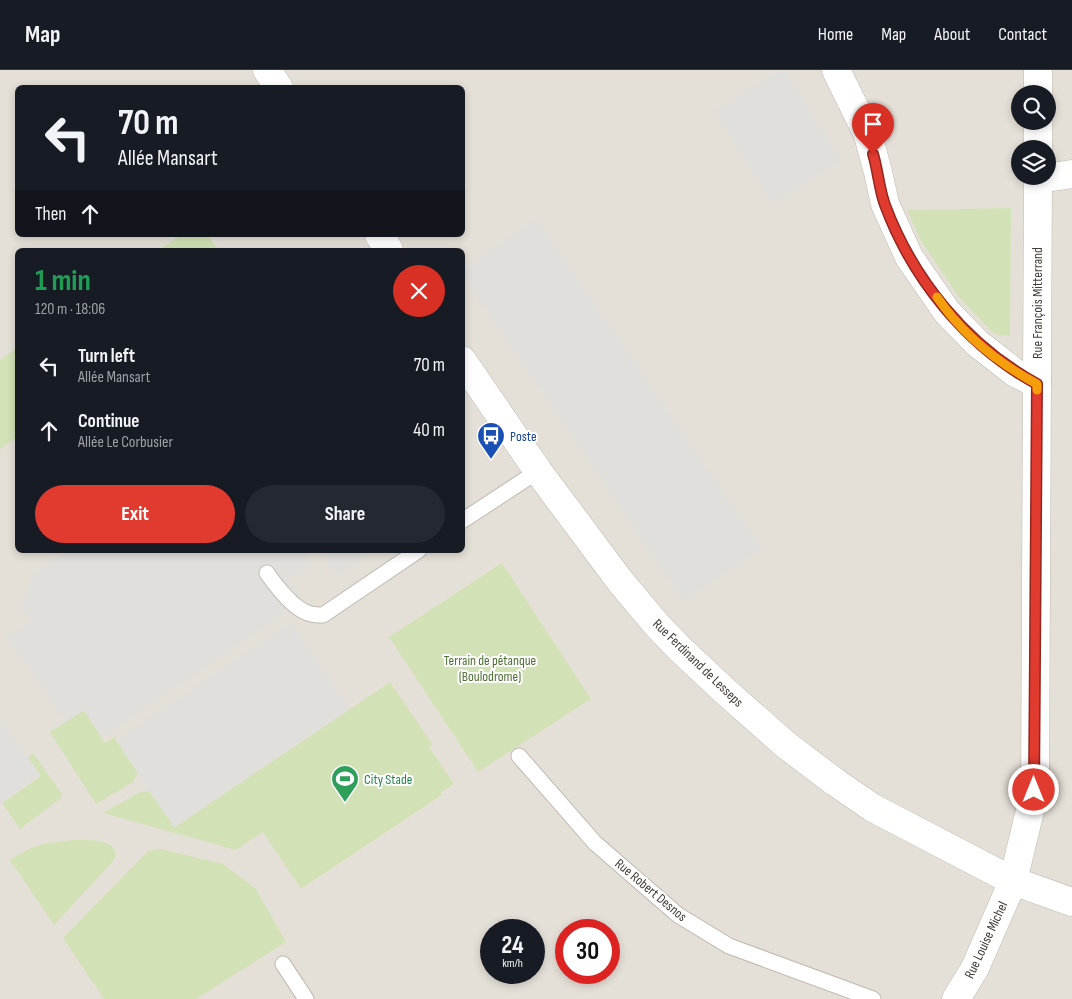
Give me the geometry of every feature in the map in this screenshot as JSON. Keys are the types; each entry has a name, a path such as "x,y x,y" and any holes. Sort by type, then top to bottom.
{"street":[{"path":"267,70 277,85"},
{"path":"836,70 868,135 884,204 909,257 947,312 977,343 1014,372 1037,384"},
{"path":"1038,70 1038,85"},
{"name":"Rue François Mitterrand","path":"1056,175 1072,174"},
{"name":"Rue François Mitterrand","path":"1013,880 1034,790 1038,185"},
{"path":"379,237 388,248"},
{"name":"Rue Ferdinand de Lesseps","path":"465,364 538,471 620,581 656,624 726,692 774,735 835,782 873,808 1013,880 1072,902"},
{"name":"Rue Louise Michel","path":"956,999 975,968 1013,880"}],"lane":[{"path":"465,519 538,471"},
{"path":"267,574 292,603 309,614 323,615 415,553"},
{"name":"Rue Robert Desnos","path":"519,756 595,842 678,916 729,946 873,999"},
{"path":"283,964 306,999"}],"shaded area":[{"path":"0,70 1072,70 1072,999 0,999"},
{"path":"779,70 785,70 842,161 772,204 714,111"},
{"path":"536,218 763,549 683,601 465,279 465,269"},
{"path":"63,553 304,553 312,565 289,579 303,601 102,738 84,710 65,722 7,637 30,621 21,608 33,573"},
{"path":"320,553 370,553 336,576"},
{"path":"291,622 350,709 174,827 116,740"},
{"path":"0,718 40,775 0,803"}],"green space":[{"path":"1011,208 1010,336 992,332 959,297 921,241 907,210"},
{"path":"178,237 209,237 217,248 162,248"},
{"path":"15,349 15,438 0,449 0,360"},
{"name":"Terrain de pétanque (Boulodrome)","path":"502,563 591,699 478,772 389,637"},
{"path":"390,682 433,745 429,747 454,784 441,792 442,795 301,889 263,832 236,850 103,813 140,792 149,791 175,827"},
{"path":"84,710 105,743 114,737 138,773 133,782 96,804 50,732"},
{"path":"33,753 62,794 61,798 20,829 2,803 41,776 28,757"},
{"path":"74,840 90,840 109,844 113,847 115,857 54,925 10,860 40,845"},
{"path":"161,849 223,864 256,889 286,942 196,999 104,999 63,938 148,851"}],"slow traffic":[{"path":"937,297 947,312 977,343 1014,372 1037,384 1037,390"}],"place":[{"name":"Poste","path":"491,460"},
{"name":"City Stade","path":"345,803"}],"route":[{"path":"873,154 884,204 909,257 947,312 977,343 1014,372 1037,384 1034,790"}]}
